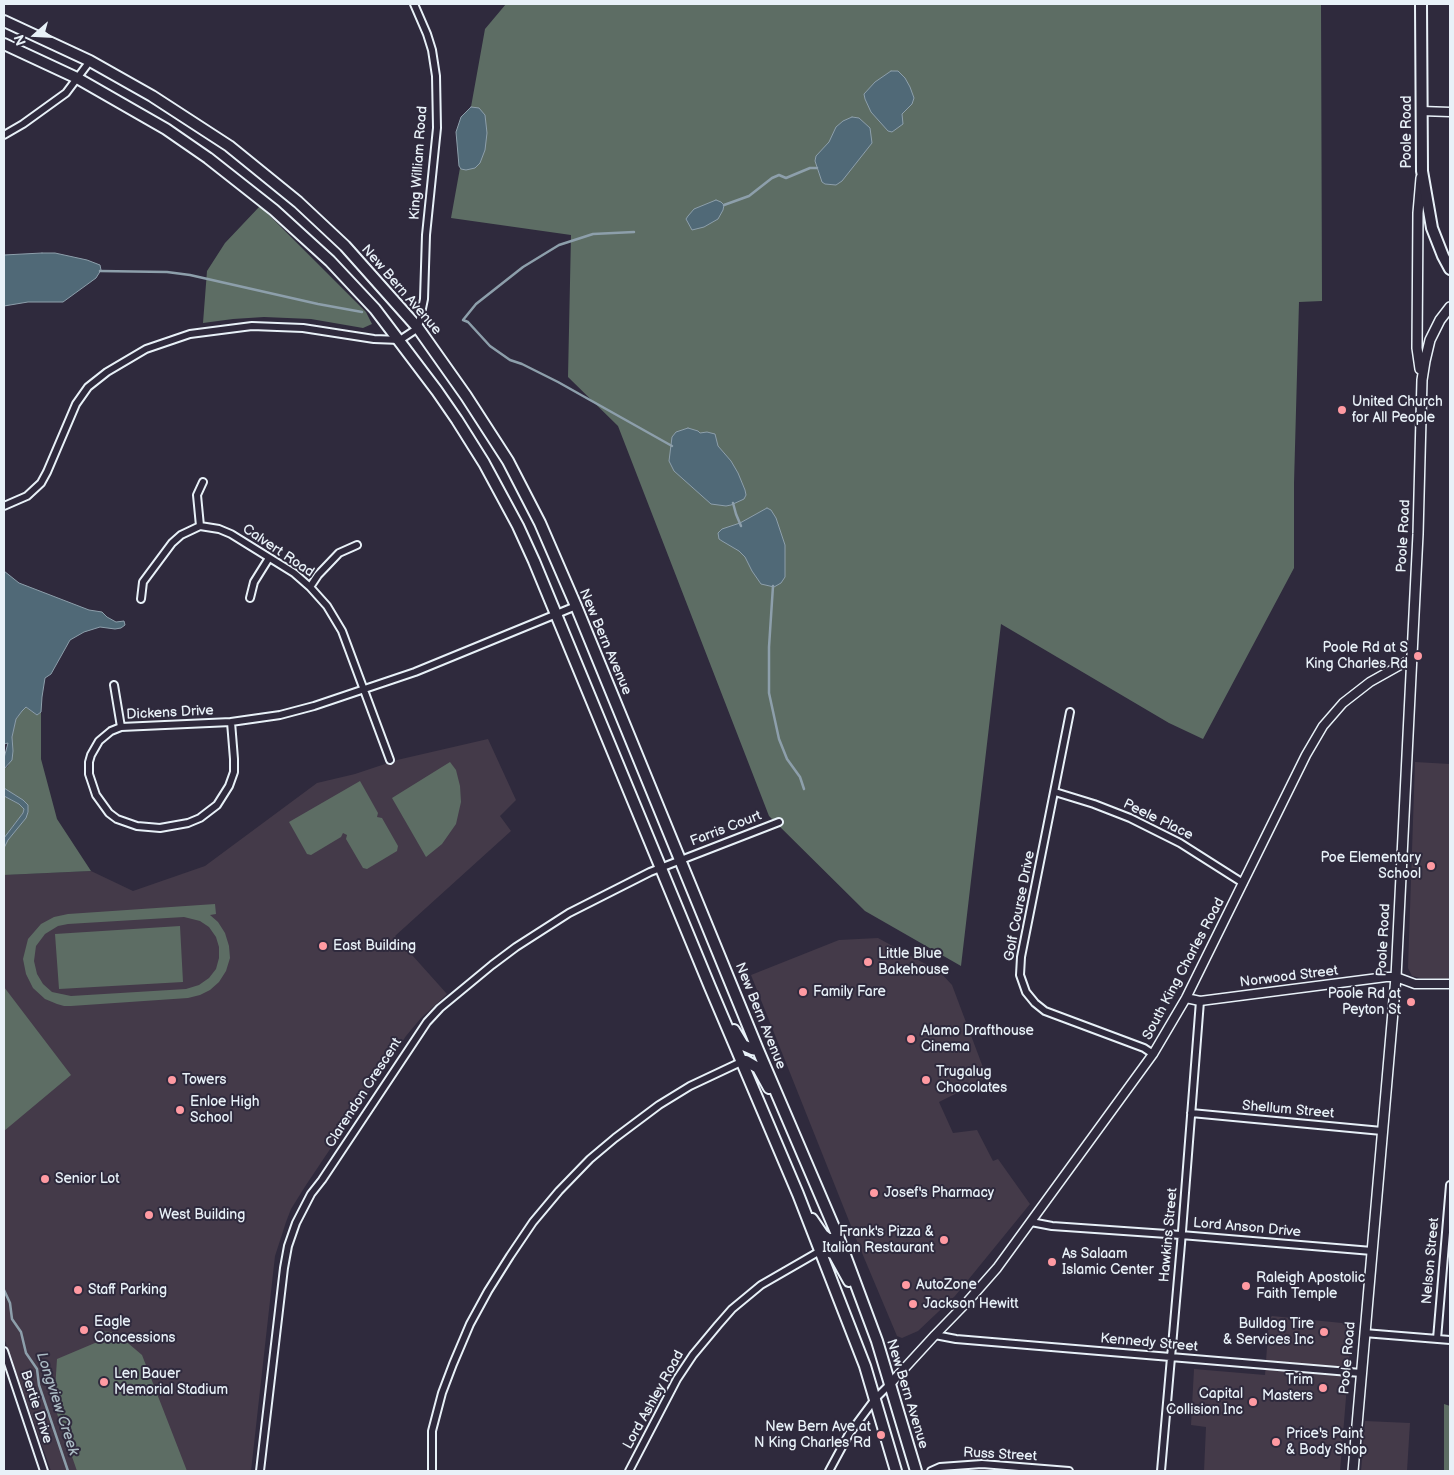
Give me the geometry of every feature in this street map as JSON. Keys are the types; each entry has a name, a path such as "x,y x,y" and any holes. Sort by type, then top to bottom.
{"main road":[{"name":"Poole Road","path":"1422,4 1417,348 1422,380"},
{"name":"New Bern Avenue","path":"4,21 90,61 152,96 229,146 269,178 345,246 418,328 466,396 508,461 540,523 576,606 758,1050 839,1239 877,1341 916,1471"},
{"path":"4,44 77,78 134,110 208,158 274,210 330,262 400,340 438,391 484,463 518,526 556,614 785,1165 865,1366 896,1471"},
{"path":"1421,174 1432,228 1450,269"},
{"name":"Poole Road","path":"1353,1471 1396,977 1418,534 1422,380 1424,361 1430,340 1440,320 1450,307"},
{"path":"710,986 718,996 738,1038 743,1044 758,1050"},
{"path":"741,1062 746,1062 758,1068 786,1116"},
{"path":"785,1165 813,1221 823,1235 828,1239 839,1239"},
{"path":"820,1251 834,1254 865,1308"}],"street":[{"name":"King William Road","path":"414,4 432,50 436,76 437,128 426,235 424,299 418,328"},
{"path":"4,135 23,124 66,93 90,61"},
{"path":"1421,112 1450,112"},
{"path":"4,506 27,496 41,484 76,404 88,387 107,372 146,349 197,333 252,326 303,328 374,339 400,340 418,328"},
{"path":"141,599 143,582 172,543 181,535 200,526 197,495 203,482"},
{"name":"Calvert Road","path":"200,526 219,529 230,534 294,573 327,606 338,624 390,760"},
{"path":"310,587 318,575 339,554 357,545"},
{"path":"250,598 254,582 269,558"},
{"name":"Dickens Drive","path":"231,722 234,772 221,800 200,818 174,826 155,828 137,826 117,819 101,804 91,784 89,762 94,747 104,736 121,727 231,722 280,715 314,706 415,672 576,606"},
{"name":"South King Charles Road","path":"890,1384 982,1285 1031,1222 1153,1054 1186,998 1306,755 1323,726 1343,703 1370,682 1412,659"},
{"path":"114,685 121,727"},
{"name":"Golf Course Drive","path":"1070,712 1020,975 1026,992 1045,1011 1144,1048 1153,1054"},
{"name":"Peele Place","path":"1055,792 1094,804 1147,826 1180,843 1243,883"},
{"name":"Farris Court","path":"681,860 780,822"},
{"name":"Clarendon Crescent","path":"260,1471 284,1268 288,1246 296,1223 311,1194 413,1040 426,1022 440,1008 492,964 540,931 602,896 681,860"},
{"name":"Norwood Street","path":"1186,998 1200,1001 1372,978 1396,977 1415,984 1450,984"},
{"name":"Hawkins Street","path":"1161,1471 1200,1001"},
{"path":"432,1471 432,1431 442,1394 470,1324 488,1291 533,1222 558,1191 590,1159 615,1138 690,1086 741,1062"},
{"name":"Shellum Street","path":"1192,1114 1382,1131"},
{"name":"Nelson Street","path":"1438,1339 1450,1184"},
{"name":"Lord Anson Drive","path":"1031,1222 1052,1226 1372,1251"},
{"name":"Lord Ashley Road","path":"629,1471 677,1379 693,1355 732,1308 761,1284 820,1251"},
{"path":"1364,1333 1450,1340"},
{"name":"Kennedy Street","path":"935,1335 956,1339 1361,1373"},
{"name":"Bertie Drive","path":"4,1351 44,1471"},
{"path":"828,1471 849,1434 875,1399 890,1384"},
{"name":"Russ Street","path":"931,1471 940,1467 982,1464 1069,1471"}],"shaded area":[{"name":"Enloe High School","path":"488,739 516,800 500,816 511,831 395,936 447,994 421,1018 406,1036 291,1209 275,1256 251,1471 51,1471 4,1338 4,875 91,871 133,891 205,866 317,783 355,774 397,760"},
{"name":"Poe Elementary School","path":"1415,762 1450,764 1450,979 1412,976 1408,968"},
{"path":"878,938 940,972 952,985 987,1078 939,1102 953,1133 977,1130 993,1161 998,1159 1030,1204 955,1296 918,1331 902,1338 897,1336 857,1241 751,975 839,940"},
{"path":"1272,1316 1352,1324 1340,1471 1204,1471 1206,1427 1191,1425 1194,1369 1265,1375 1269,1319"},
{"path":"1365,1421 1410,1423 1407,1471 1361,1471"}],"green space":[{"path":"506,4 1321,4 1322,301 1299,302 1294,483 1294,568 1203,739 1169,723 1001,624 961,966 865,911 769,816 618,426 568,377 571,235 451,218 485,29"},
{"path":"260,206 366,312 372,324 363,328 311,319 264,317 203,323 207,271 225,243"},
{"path":"26,707 37,715 41,712 41,759 57,819 91,871 4,875 4,848 28,812 4,788 4,769 8,766 13,751 12,737 16,719"},
{"path":"450,762 456,770 460,786 461,802 456,824 442,844 426,857 392,798"},
{"path":"360,781 378,813 377,817 382,818 398,846 397,851 367,869 363,868 346,839 347,835 343,833 341,837 311,855 307,854 289,822"},
{"path":"4,796 24,809 4,839"},
{"path":"215,904 216,914 210,915 218,922 225,933 229,946 230,958 226,971 219,982 210,990 188,998 71,1006 57,1004 45,999 33,988 26,974 23,959 28,939 41,924 54,917 68,914","holes":["184,917 200,921 209,927 216,937 219,947 219,958 216,969 209,978 199,985 186,989 71,996 52,992 43,984 37,974 34,961 36,946 45,934 58,926"]},
{"path":"180,926 183,982 59,989 55,934"},
{"path":"4,987 71,1075 4,1131"},
{"name":"Len Bauer Memorial Stadium","path":"99,1331 111,1332 122,1338 142,1355 187,1471 77,1471 54,1405 57,1359 102,1340"},
{"path":"1444,1404 1450,1406 1450,1471 1444,1471"}],"water":[{"path":"891,71 898,71 905,78 914,98 912,104 902,114 903,124 892,132 888,131 871,112 864,94 875,82"},
{"path":"471,107 479,108 485,115 487,133 485,150 480,163 475,168 466,170 461,169 459,166 456,132 461,117"},
{"path":"852,117 859,118 870,128 872,143 842,181 836,185 825,184 822,182 815,161 816,156 829,142 836,127"},
{"path":"716,200 724,205 718,219 704,227 692,230 686,219 688,216 694,209"},
{"path":"55,253 87,260 100,265 101,270 96,278 63,302 28,302 4,306 4,255"},
{"path":"688,428 700,433 715,434 718,446 731,461 738,473 745,490 746,495 744,499 726,506 711,504 674,471 669,461 672,437 676,432"},
{"path":"767,508 771,510 776,518 785,545 785,577 781,583 774,587 761,584 745,557 739,551 719,539 718,533 722,529 740,523"},
{"path":"4,571 19,583 89,610 102,612 116,622 124,621 125,625 115,629 100,627 84,632 70,640 51,674 45,678 41,712 37,715 26,707 16,719 12,737 12,760 4,769 4,758 8,743 4,744"},
{"path":"4,788 28,805 28,812 26,818 8,840 4,848 4,838 24,809 4,796"}],"waterway":[{"path":"724,205 749,196 772,178 779,175 786,178 810,168 817,168"},
{"path":"634,232 593,234 559,245 523,267 476,304 463,320 468,322 490,346 510,360 558,382 672,446"},
{"path":"100,271 167,272 190,275 362,312"},
{"path":"733,503 741,526"},
{"path":"773,586 769,647 769,693 779,739 787,759 800,777 804,789"},
{"name":"Longview Creek","path":"4,1290 10,1303 12,1319 21,1332 26,1353 37,1369 39,1385 68,1471"}],"place":[{"name":"United Church for All People","path":"1342,410"},
{"name":"Poole Rd at S King Charles Rd","path":"1418,656"},
{"name":"Poe Elementary School","path":"1431,866"},
{"name":"East Building","path":"323,946"},
{"name":"Little Blue Bakehouse","path":"868,962"},
{"name":"Family Fare","path":"803,992"},
{"name":"Poole Rd at Peyton St","path":"1411,1002"},
{"name":"Alamo Drafthouse Cinema","path":"911,1039"},
{"name":"Towers","path":"172,1080"},
{"name":"Trugalug Chocolates","path":"926,1080"},
{"name":"Enloe High School","path":"180,1110"},
{"name":"Senior Lot","path":"45,1179"},
{"name":"Josef's Pharmacy","path":"874,1193"},
{"name":"West Building","path":"149,1215"},
{"name":"Frank's Pizza & Italian Restaurant","path":"944,1240"},
{"name":"As Salaam Islamic Center","path":"1052,1262"},
{"name":"AutoZone","path":"906,1285"},
{"name":"Raleigh Apostolic Faith Temple","path":"1246,1286"},
{"name":"Staff Parking","path":"78,1290"},
{"name":"Jackson Hewitt","path":"913,1304"},
{"name":"Eagle Concessions","path":"84,1330"},
{"name":"Bulldog Tire & Services Inc","path":"1324,1332"},
{"name":"Len Bauer Memorial Stadium","path":"104,1382"},
{"name":"Trim Masters","path":"1323,1388"},
{"name":"Capital Collision Inc","path":"1253,1402"},
{"name":"New Bern Ave at N King Charles Rd","path":"881,1435"},
{"name":"Price's Paint & Body Shop","path":"1276,1442"}]}
